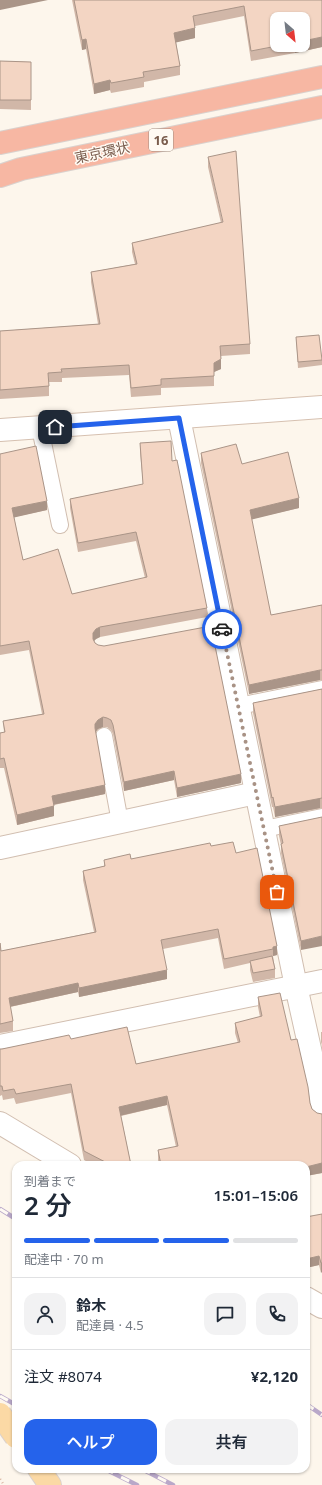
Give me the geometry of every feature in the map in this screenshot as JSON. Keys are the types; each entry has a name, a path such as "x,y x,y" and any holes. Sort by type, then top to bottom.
{"highway":[{"name":"東京環状","path":"0,143 322,77"},
{"name":"東京環状","path":"0,176 21,169 322,107"}],"main road":[{"path":"0,1414 12,1431"},
{"path":"42,1473 50,1485"}],"street":[{"path":"0,430 322,407"},
{"path":"179,418 214,626 239,706 296,986 321,1099"},
{"path":"0,848 256,793"},
{"path":"0,1046 322,980"},
{"path":"0,1123 63,1161"},
{"path":"310,1300 322,1307"}],"lane":[{"path":"40,428 60,525"},
{"path":"239,706 322,689"},
{"path":"104,736 120,822"},
{"path":"264,829 322,817"}],"path":[{"path":"0,1479 4,1485"}],"building":[{"path":"74,0 322,0 322,37 310,40 310,12 270,12 270,47 251,51 244,6 193,16 195,28 174,33 180,66 143,72 144,77 111,83 110,80 94,84 86,39 82,40"},
{"path":"0,61 31,62 31,100 0,100"},
{"path":"236,151 250,344 220,346 221,359 214,363 214,376 161,379 161,385 131,388 129,365 61,369 62,372 48,373 49,386 0,390 0,331 100,324 91,272 137,264 132,243 223,222 208,157"},
{"path":"319,335 322,360 298,362 296,337"},
{"path":"171,441 172,461 177,460 207,608 100,627 93,633 93,639 98,645 104,646 211,626 241,774 177,788 174,771 124,782 113,725 111,720 103,717 95,724 95,728 105,785 52,796 54,806 17,815 4,758 0,759 0,733 5,732 3,721 44,714 29,641 0,646 0,454 36,446 47,501 12,508 23,560 58,549 72,594 147,577 136,532 78,543 70,499 143,484 140,443"},
{"path":"236,444 242,464 288,452 299,498 250,510 271,615 322,605 322,670 249,685 201,453"},
{"path":"322,689 322,798 275,807 253,703"},
{"path":"322,817 322,936 301,941 281,844 283,843 279,826"},
{"path":"233,842 236,853 257,848 277,946 273,947 273,949 224,959 218,929 161,940 167,970 79,988 78,983 9,998 13,1021 0,1024 0,943 1,951 96,932 83,871 105,866 104,860 130,854 131,859 210,843 211,846"},
{"path":"272,956 275,969 253,973 250,961"},
{"path":"280,993 291,1040 297,1039 312,1109 317,1113 322,1114 322,1163 310,1166 310,1161 160,1161 158,1150 178,1146 167,1096 119,1107 130,1161 103,1161 84,1151 71,1084 16,1094 14,1089 3,1091 2,1086 0,1086 0,1049 69,1035 71,1039 127,1027 136,1064 240,1042 235,1023 262,1016 258,997"},
{"path":"322,1214 322,1263 319,1256 310,1258 310,1216"}],"railway":[{"path":"0,1209 12,1216"},
{"path":"0,1396 12,1403"},
{"path":"310,1407 322,1415"},
{"path":"0,1415 12,1421"},
{"path":"113,1473 137,1485"},
{"path":"150,1473 173,1485"}],"way so far":[{"path":"222,629 277,892"}],"route":[{"path":"55,427 179,418 222,629"}]}
